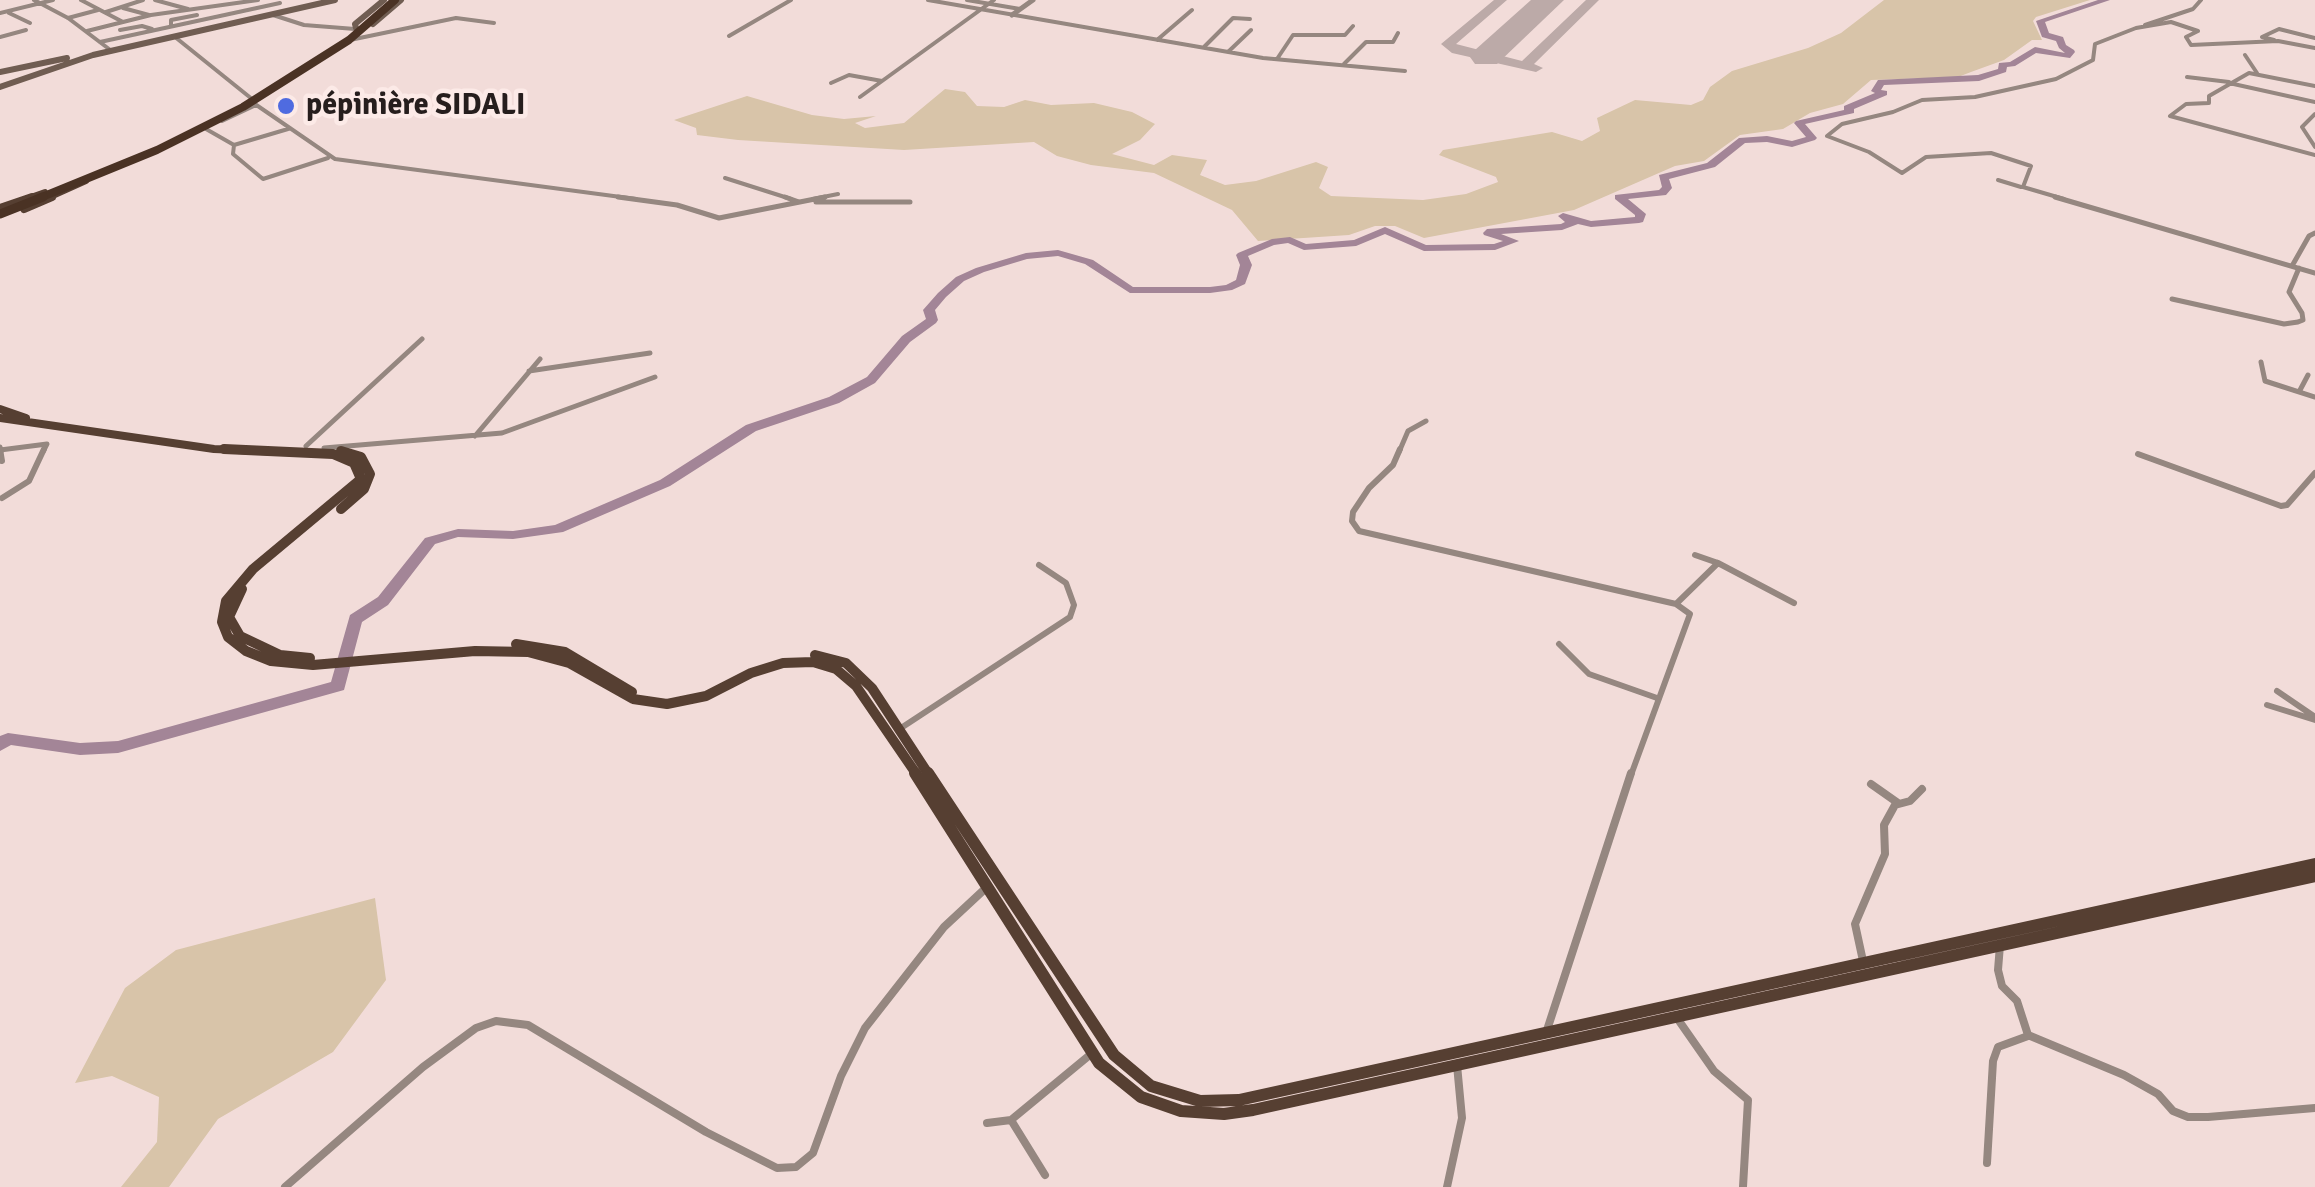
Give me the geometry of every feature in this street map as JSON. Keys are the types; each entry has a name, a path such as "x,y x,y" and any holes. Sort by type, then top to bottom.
{"highway":[{"path":"253,102 393,0"},
{"path":"0,213 86,179 253,102 349,40 358,28"}],"main road":[{"path":"288,13 326,0"},
{"path":"0,87 61,60 335,0"},
{"path":"0,72 70,63 271,14"},
{"path":"61,60 70,63"},
{"path":"1,414 205,442 306,446 354,454 369,467 364,488 250,579 234,601 229,617 240,636 256,646 313,662"},
{"path":"1,414 214,448 332,454 354,463 361,474 358,484 253,569 223,608 224,630 234,644 272,662 475,651 538,653 569,663 632,699 658,701 706,696 751,673 783,663 813,662 836,669 862,694 1092,1053 1118,1082 1141,1097 1181,1111 1238,1113 1546,1031 2315,864"},
{"path":"658,701 700,693 767,660 800,655 846,663 861,675 901,728 1114,1055 1151,1086 1187,1098 1226,1101 1677,1017 2315,876"}],"street":[{"path":"3,12 53,0"},
{"path":"81,0 123,22"},
{"path":"68,18 143,0"},
{"path":"155,0 192,10"},
{"path":"212,0 230,5"},
{"path":"87,31 151,16 258,0"},
{"path":"273,0 288,13 358,28"},
{"path":"728,36 770,8 791,0"},
{"path":"928,0 1228,52 1405,71"},
{"path":"968,0 1020,9"},
{"path":"1006,6 1015,0"},
{"path":"1012,15 1033,0"},
{"path":"1988,152 1928,156 1902,173 1869,152 1828,136 1842,124 1894,112 1922,100 1975,97 2056,79 2092,60 2093,45 2193,9 2201,0"},
{"path":"90,4 100,1"},
{"path":"36,2 68,18 109,49"},
{"path":"860,97 978,8 992,2"},
{"path":"100,42 280,3"},
{"path":"215,7 238,20"},
{"path":"121,8 151,16"},
{"path":"1157,40 1192,10"},
{"path":"3,12 30,23"},
{"path":"172,26 173,20 197,14"},
{"path":"1203,48 1233,18 1250,19"},
{"path":"349,40 444,20 494,23"},
{"path":"2136,28 2180,22 2198,31 2186,37 2188,44 2194,46 2278,41"},
{"path":"120,30 142,26 154,30"},
{"path":"1277,59 1293,35 1303,30 1346,35 1352,26"},
{"path":"2,36 26,30"},
{"path":"1228,52 1251,30"},
{"path":"2315,38 2279,30 2262,37 2315,48"},
{"path":"1344,64 1366,42 1393,42 1398,34"},
{"path":"175,37 328,158"},
{"path":"2244,55 2257,73"},
{"path":"2315,86 2257,73 2228,83 2210,96 2210,103 2181,106 2170,117 2315,155"},
{"path":"831,84 847,76 883,81"},
{"path":"2187,78 2315,102"},
{"path":"2180,98 2197,104"},
{"path":"172,146 253,102"},
{"path":"2315,114 2302,127 2315,147"},
{"path":"206,129 234,145 289,129"},
{"path":"234,145 233,154 265,179 328,158 677,205 720,218 838,194"},
{"path":"1980,147 2031,166 2023,187"},
{"path":"725,178 750,182 800,202"},
{"path":"1998,180 2315,273"},
{"path":"812,200 910,202"},
{"path":"2172,300 2284,324 2298,322 2302,313 2289,292 2295,267 2309,236 2315,234"},
{"path":"306,446 422,339"},
{"path":"529,371 650,353"},
{"path":"476,436 540,359"},
{"path":"2260,362 2265,381 2315,398"},
{"path":"2299,392 2308,375"},
{"path":"324,448 517,429 655,377"},
{"path":"1426,421 1408,430 1393,465 1369,488 1353,512 1352,521 1358,532 1676,604 1690,614 1657,698 1546,1031"},
{"path":"354,454 364,443"},
{"path":"2,461 0,448 47,444 30,480 2,498"},
{"path":"2138,454 2282,506 2315,473"},
{"path":"1695,555 1794,603"},
{"path":"1676,604 1718,563"},
{"path":"901,728 1070,617 1074,605 1066,583 1039,565"},
{"path":"1559,644 1589,674 1657,698"},
{"path":"2277,691 2315,718"},
{"path":"2267,705 2315,718"},
{"path":"1871,784 1898,803 1909,802 1922,788"},
{"path":"1864,962 1856,937 1858,912 1884,854 1884,825 1898,803"},
{"path":"285,1187 424,1067 476,1028 496,1021 528,1025 706,1132 777,1168 796,1168 813,1153 841,1076 865,1028 944,927 988,886"},
{"path":"2000,944 1998,970 2002,986 2017,1001 2028,1036"},
{"path":"1677,1017 1714,1071 1748,1100 1744,1187"},
{"path":"1988,1163 1993,1060 1998,1048 2028,1036 2124,1075 2158,1094 2173,1111 2188,1117 2315,1108"},
{"path":"987,1124 1011,1120 1092,1053"},
{"path":"1447,1187 1462,1118 1455,1058"},
{"path":"1011,1120 1045,1175"}],"shaded area":[{"path":"1884,0 2090,0 2036,17 2033,21 2042,40 2032,40 2004,60 1958,77 1871,80 1843,104 1810,113 1783,129 1740,135 1704,161 1675,166 1574,210 1424,238 1395,226 1375,226 1349,235 1258,241 1232,210 1154,173 1091,165 1057,156 1034,142 904,150 738,140 697,135 696,128 674,120 747,96 812,115 844,119 876,116 855,123 865,128 904,123 945,89 965,92 977,106 1004,107 1025,100 1051,105 1094,103 1132,112 1155,124 1140,140 1112,154 1154,165 1172,155 1207,160 1200,175 1225,185 1256,181 1316,162 1328,167 1319,188 1331,196 1423,200 1466,194 1498,182 1496,177 1439,155 1443,150 1552,132 1582,141 1600,131 1597,118 1635,100 1691,105 1703,100 1710,87 1732,71 1808,48 1841,33"},
{"path":"375,898 386,980 333,1052 218,1119 169,1187 121,1187 157,1142 159,1097 112,1076 75,1083 125,988 176,950"}],"waterway":[{"path":"0,745 8,739 80,749 118,747 338,686 355,619 383,601 430,541 458,533 513,535 558,529 665,483 751,428 834,400 871,380 906,339 932,320 929,310 942,295 960,279 980,270 1026,256 1058,253 1089,262 1130,290 1210,290 1241,282 1246,265 1242,255 1272,242 1290,240 1304,247 1356,243 1385,230 1424,248 1495,247 1514,241 1488,233 1491,231 1573,223 1563,216 1591,224 1639,220 1641,214 1619,197 1662,193 1667,188 1663,177 1711,165 1742,140 1792,144 1812,138 1799,123 1851,111 1847,108 1884,93 1876,91 1881,82 1979,78 2003,70 2002,65 2012,64 2035,50 2067,56 2071,52 2060,39 2045,35 2040,21 2106,0"}],"taxiway":[{"path":"1501,0 1448,44 1457,50 1536,68"},
{"path":"1525,65 1593,0"}],"runway":[{"path":"1486,57 1549,0"}],"place":[{"name":"pépinière SIDALI","path":"286,106"}]}
